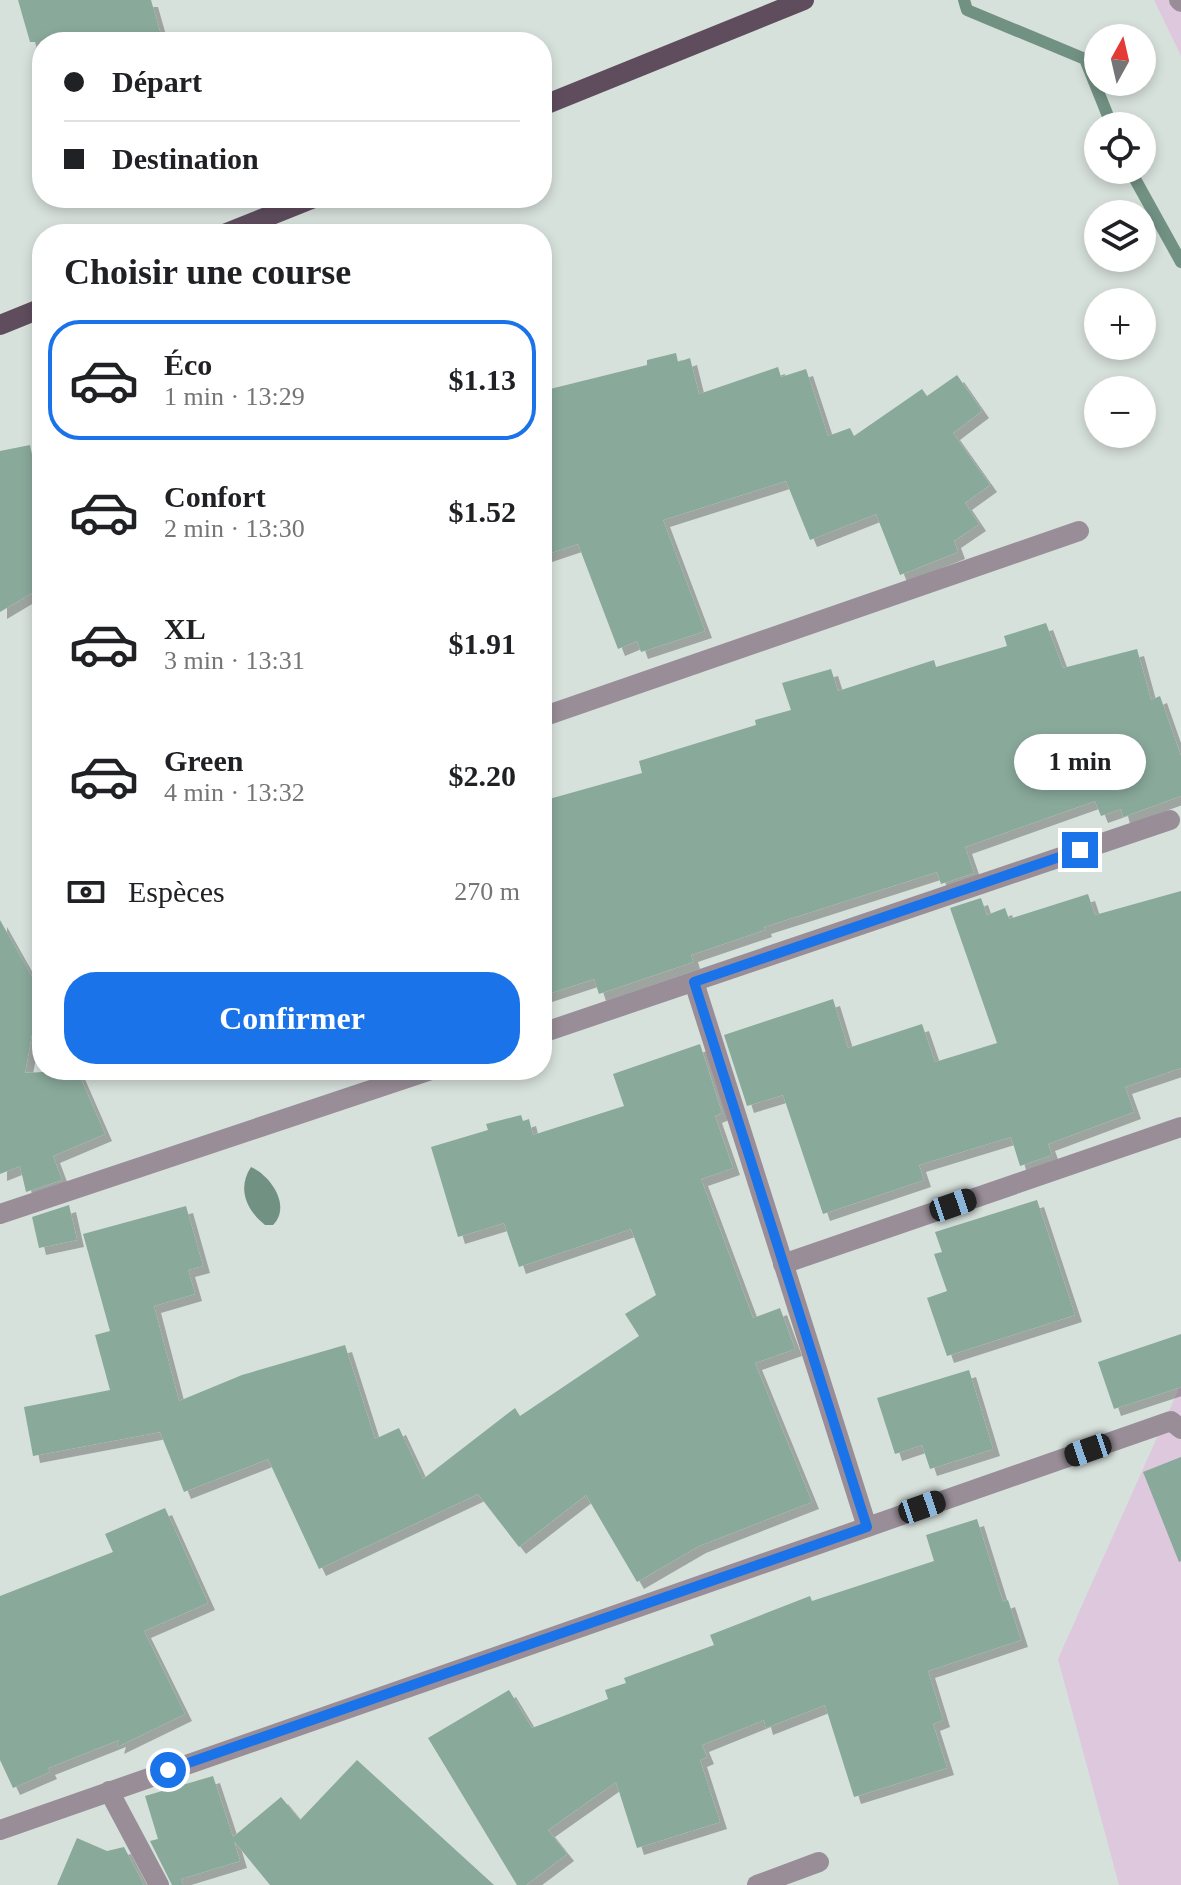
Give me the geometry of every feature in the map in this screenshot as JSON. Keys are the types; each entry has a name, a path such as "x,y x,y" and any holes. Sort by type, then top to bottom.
{"main road":[{"path":"552,102 804,0"},
{"path":"249,224 289,208"},
{"path":"0,325 32,312"}],"street":[{"path":"552,714 1079,531"},
{"path":"552,1030 1170,820"},
{"path":"694,982 867,1527"},
{"path":"0,1214 401,1080"},
{"path":"783,1264 1181,1127"},
{"path":"0,1830 1171,1421 1181,1429"},
{"path":"109,1791 159,1885"},
{"path":"757,1885 819,1862"}],"shaded area":[{"path":"1154,0 1181,0 1181,56"},
{"path":"251,1167 265,1177 276,1192 280,1209 273,1225 265,1225 249,1206 244,1191"},
{"path":"1181,1384 1181,1885 1119,1885 1058,1659"}],"building":[{"path":"18,0 151,0 160,32 32,32 30,42"},
{"path":"676,353 678,362 690,358 699,394 778,367 781,377 806,369 828,436 850,428 854,436 922,389 927,396 957,375 982,411 953,433 990,485 965,503 979,524 954,541 958,552 900,575 876,514 810,540 786,481 663,520 705,631 641,652 637,641 618,649 578,544 552,553 552,389 647,365 647,360"},
{"path":"30,445 32,593 0,612 0,451"},
{"path":"1046,623 1063,668 1137,649 1151,700 1160,696 1181,756 1181,796 1123,817 1121,809 1101,816 1095,801 965,847 974,873 941,884 937,872 764,927 765,930 691,955 693,962 599,994 594,979 552,993 552,798 642,773 639,761 756,725 755,720 791,710 782,683 831,669 838,691 934,660 936,667 1007,646 1004,636"},
{"path":"1181,891 1181,1068 1125,1087 1134,1112 1048,1144 1052,1155 1020,1166 1011,1137 919,1165 924,1180 823,1214 783,1095 747,1106 724,1035 833,999 848,1048 922,1024 935,1062 997,1043 950,908 981,898 987,915 1005,908 1009,919 1088,894 1095,915"},
{"path":"0,920 32,977 32,1034 25,1073 32,1073 32,1080 81,1080 105,1134 53,1156 62,1180 26,1192 20,1166 0,1174"},
{"path":"700,1044 722,1113 715,1116 733,1168 701,1179 753,1318 780,1308 795,1349 755,1363 812,1502 699,1546 637,1582 586,1495 519,1547 478,1494 319,1569 268,1459 184,1492 160,1432 33,1456 24,1407 110,1390 95,1335 110,1331 83,1234 186,1206 203,1266 188,1270 195,1294 154,1306 179,1401 242,1375 345,1345 375,1439 399,1428 423,1479 515,1408 520,1416 639,1336 625,1314 656,1295 631,1229 519,1267 504,1223 458,1237 431,1147 488,1130 486,1124 521,1115 523,1121 529,1119 533,1135 624,1106 613,1074"},
{"path":"1037,1200 1075,1315 947,1356 927,1298 947,1291 934,1254 942,1252 935,1232"},
{"path":"69,1205 77,1240 39,1248 32,1217"},
{"path":"1181,1334 1181,1387 1114,1409 1098,1362"},
{"path":"969,1370 993,1449 930,1469 922,1445 895,1454 877,1398"},
{"path":"1181,1457 1181,1561 1179,1562 1143,1472"},
{"path":"165,1508 208,1603 144,1631 185,1714 117,1747 119,1740 48,1768 50,1772 13,1788 0,1760 0,1596 113,1552 105,1534"},
{"path":"977,1519 1003,1602 1008,1600 1021,1640 928,1671 943,1720 933,1724 947,1768 854,1797 825,1705 766,1728 764,1720 702,1745 707,1757 700,1760 720,1822 637,1848 616,1782 548,1830 567,1854 526,1885 517,1885 428,1738 509,1690 532,1728 608,1699 605,1690 626,1683 624,1678 714,1645 710,1635 810,1596 812,1601 934,1561 926,1535"},
{"path":"357,1760 494,1885 270,1885 234,1841 240,1861 181,1879 183,1885 172,1885 150,1841 158,1839 145,1796 213,1776 233,1837 281,1797 300,1820"},
{"path":"77,1838 107,1851 124,1847 144,1885 57,1885"}],"waterway":[{"path":"964,0 967,10 1085,59 1106,112"},
{"path":"1138,184 1181,262"}],"route":[{"path":"168,1770 867,1527 694,982 1080,850"}]}
